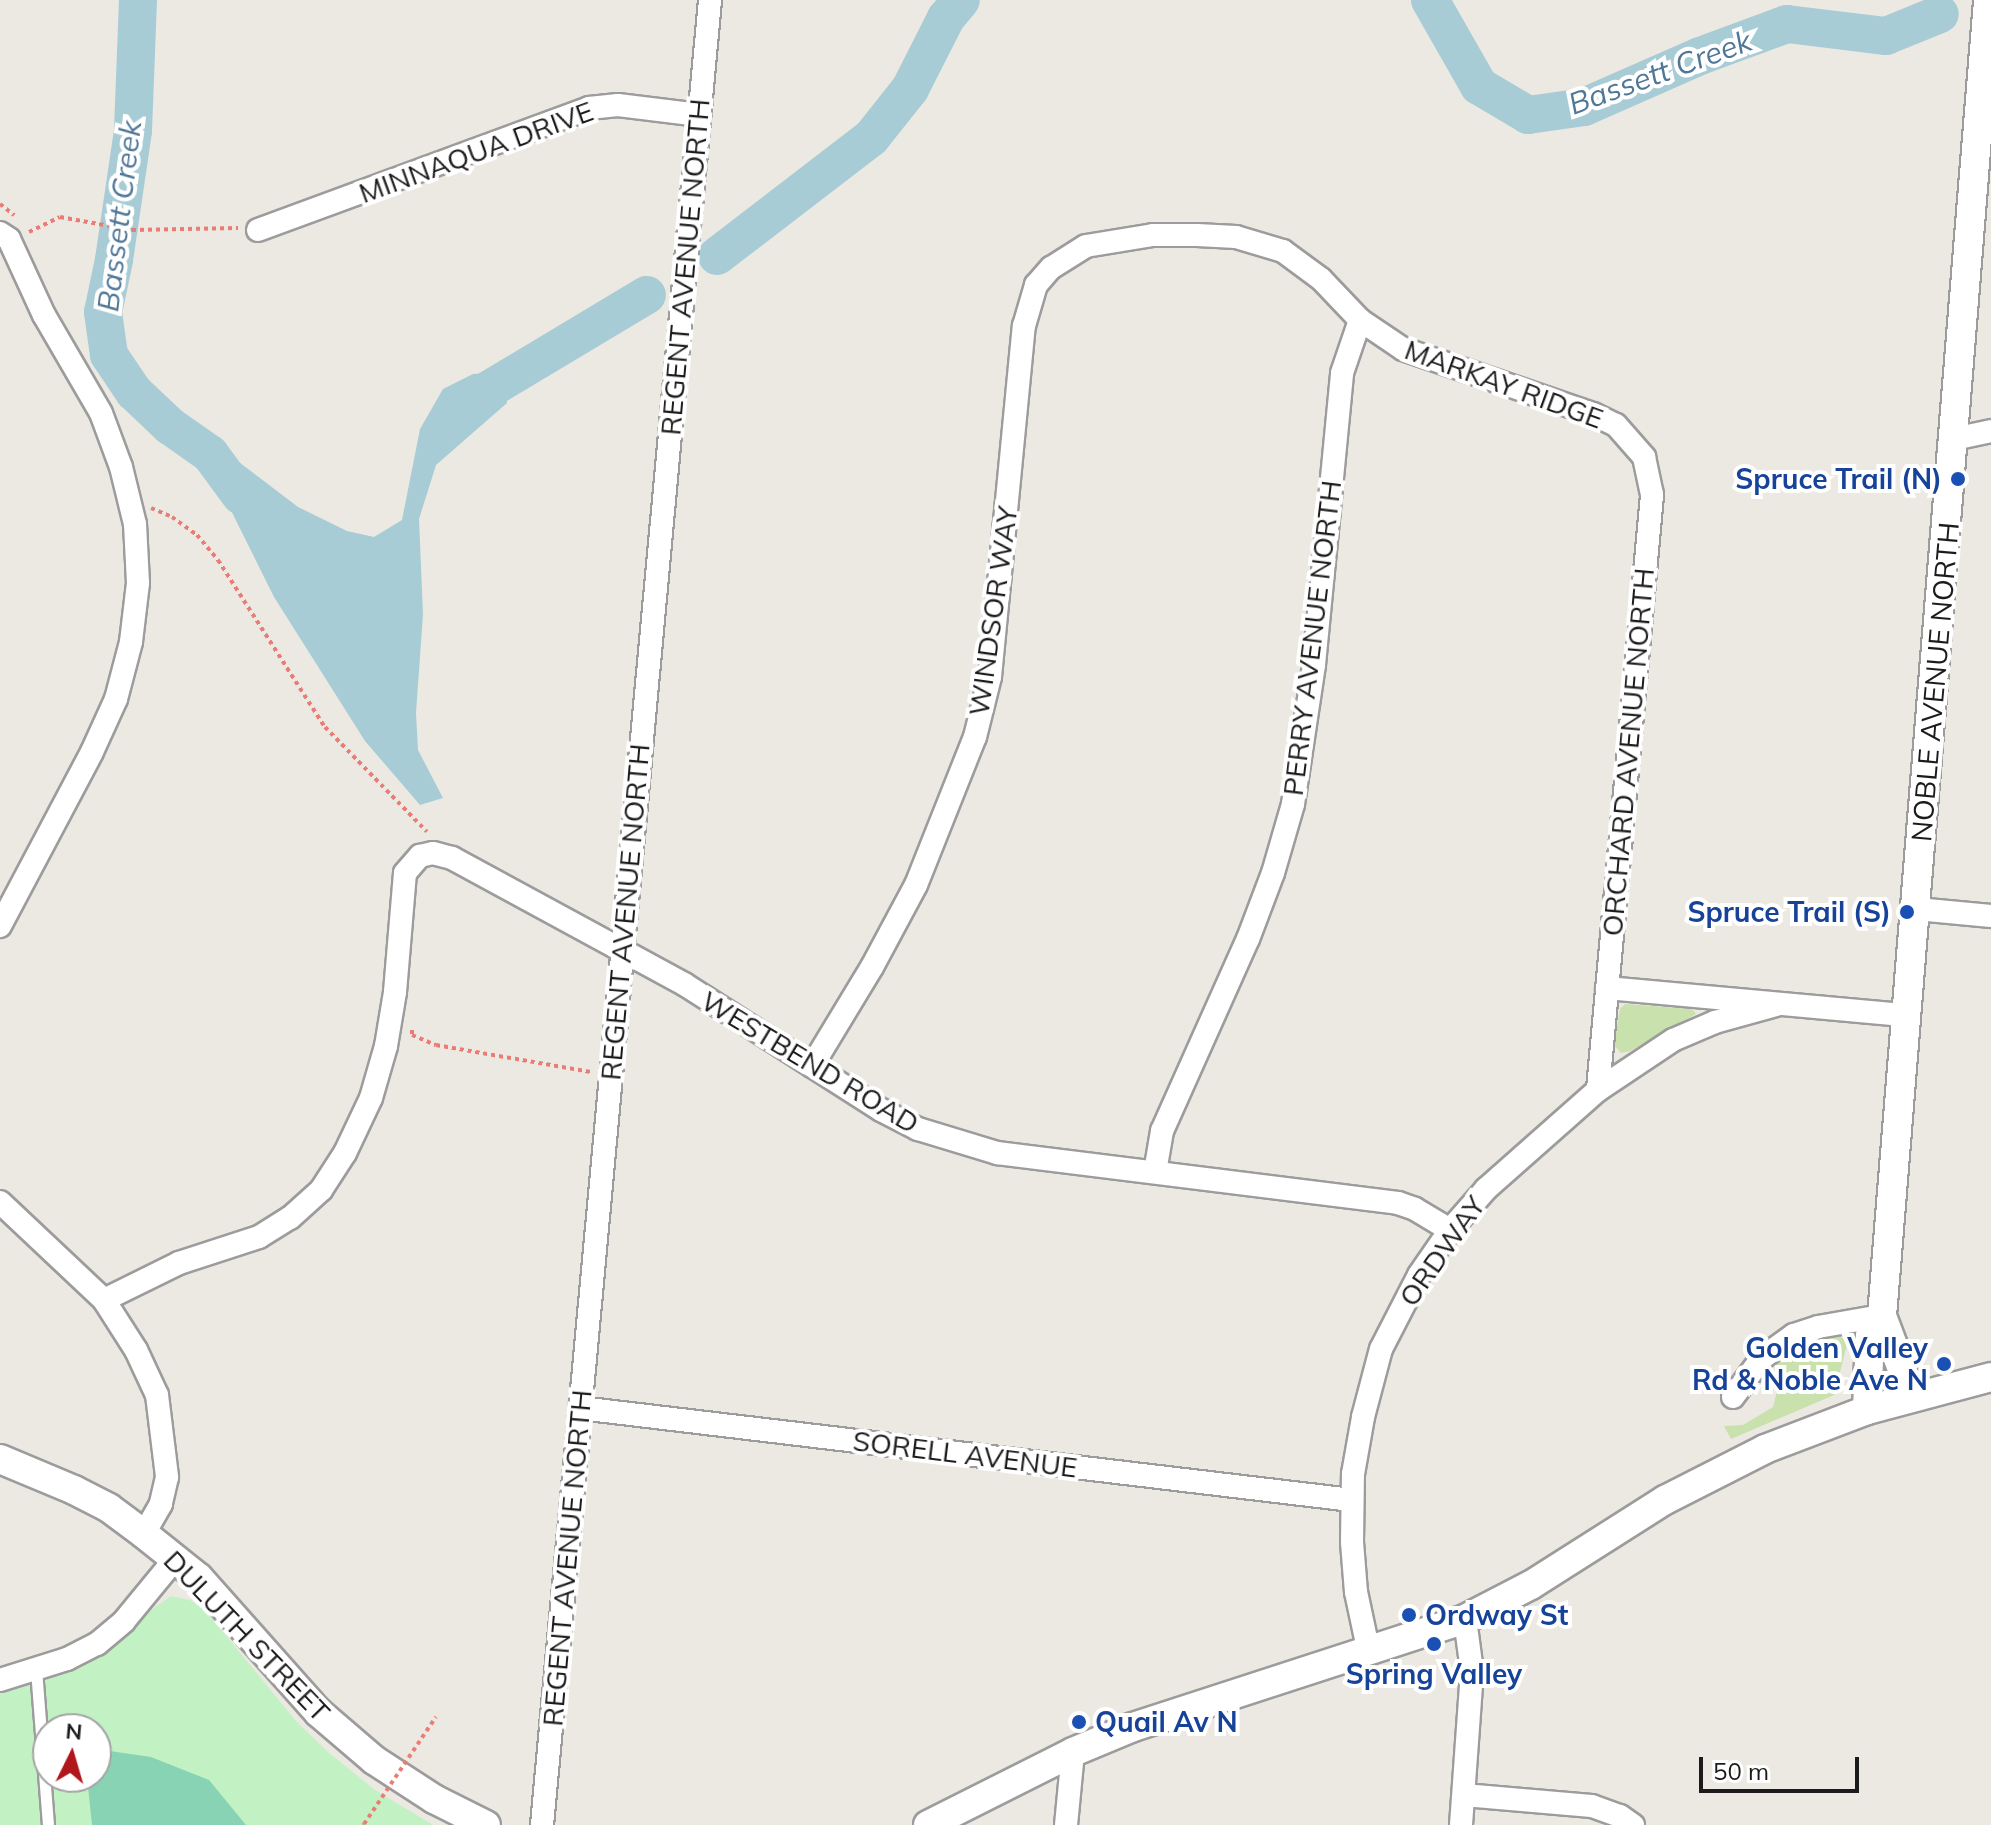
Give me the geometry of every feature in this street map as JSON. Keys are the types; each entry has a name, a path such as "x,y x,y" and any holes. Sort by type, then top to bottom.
{"street":[{"name":"REGENT AVENUE NORTH","path":"542,1825 710,0"},
{"name":"NOBLE AVENUE NORTH","path":"1912,1396 1882,1316 1988,0"},
{"name":"MINNAQUA DRIVE","path":"258,230 589,108 618,105 699,115"},
{"path":"0,233 14,249 44,315 101,413 121,467 135,524 138,583 131,642 116,699 92,752 0,926"},
{"name":"MARKAY RIDGE","path":"1051,268 1073,252 1110,240 1153,235 1236,237 1258,241 1301,263 1360,320 1403,349 1593,414 1616,425"},
{"name":"WINDSOR WAY","path":"812,1066 872,967 916,885 975,737 990,677 1024,326 1036,285 1051,268"},
{"name":"PERRY AVENUE NORTH","path":"1155,1172 1162,1131 1248,939 1273,873 1293,804 1311,693 1342,373 1360,320"},
{"name":"ORCHARD AVENUE NORTH","path":"1598,1090 1652,495 1644,457 1616,425"},
{"path":"1954,439 1991,431"},
{"path":"104,1300 179,1263 259,1237 290,1218 321,1190 345,1153 371,1098 386,1046 395,992 405,873 420,856 433,853"},
{"name":"WESTBEND ROAD","path":"433,853 452,858 684,984 881,1110 957,1144 997,1153 1398,1203 1415,1209 1450,1230"},
{"path":"1917,909 1991,916"},
{"name":"ORDWAY","path":"1607,988 1906,1015"},
{"name":"ORDWAY","path":"1369,1653 1356,1592 1351,1500 1363,1417 1381,1349 1404,1300 1450,1230 1504,1170 1598,1090 1673,1040 1715,1022 1776,1005"},
{"path":"0,1202 104,1300 136,1350 157,1395 167,1477 161,1504 144,1534"},
{"name":"NOBLE AVENUE NORTH","path":"1867,1410 1870,1336 1882,1316"},
{"path":"1733,1397 1762,1358 1794,1335 1818,1327 1882,1316"},
{"path":"928,1825 1073,1752 1133,1727 1369,1653 1465,1619 1531,1585 1665,1500 1765,1449 1867,1410 1991,1377"},
{"name":"SORELL AVENUE","path":"580,1408 1351,1500"},
{"name":"DULUTH STREET","path":"0,1459 109,1508 144,1534 236,1617 318,1712 363,1751 434,1799 486,1825"},
{"path":"0,1680 83,1652 110,1634 175,1559"},
{"path":"1461,1825 1472,1671 1465,1619"},
{"path":"1066,1825 1073,1752"},
{"path":"1464,1795 1592,1806 1620,1816 1633,1825"}],"lane":[{"path":"36,1669 48,1825"}],"path":[{"path":"0,204 29,232 35,245"},
{"path":"29,232 60,217 132,230 222,226 258,230"},
{"path":"148,494 150,508 184,526 211,552 325,727 434,838 433,853"},
{"path":"412,1023 412,1035 436,1045 593,1073"},
{"path":"363,1824 436,1717"}],"green space":[{"path":"1625,1004 1692,1009 1696,1014 1621,1053 1614,1045 1620,1009"},
{"path":"1839,1336 1848,1341 1834,1395 1731,1439 1724,1426 1743,1425 1773,1407 1777,1391 1774,1370 1779,1360 1820,1339"},
{"path":"171,1596 190,1600 205,1610 296,1721 328,1752 375,1790 433,1825 0,1825 0,1692 82,1666 129,1634 148,1612"},
{"path":"112,1751 151,1757 209,1780 246,1825 92,1825 89,1793 112,1793"}],"water":[{"path":"507,372 507,403 436,465 419,519 423,614 416,713 418,750 443,798 420,805 365,741 274,597 206,460 219,447 298,507 347,531 374,537 402,520 420,429 443,389 473,374"}],"waterway":[{"name":"Bassett Creek","path":"138,0 133,131 103,312 109,355 134,392 170,426 210,454 241,496"},
{"name":"Bassett Creek","path":"717,256 871,138 910,89 946,18 961,0"},
{"name":"Bassett Creek","path":"1430,0 1479,86 1528,115 1584,107 1700,56 1787,24 1886,36 1940,14"},
{"name":"Bassett Creek","path":"469,410 483,393 647,295"}],"place":[{"name":"Spruce Trail (N)","path":"1958,479"},
{"name":"Spruce Trail (S)","path":"1907,912"},
{"name":"Golden Valley Rd & Noble Ave N","path":"1944,1364"},
{"name":"Ordway St","path":"1409,1615"},
{"name":"Spring Valley","path":"1434,1644"},
{"name":"Quail Av N","path":"1079,1722"}]}
